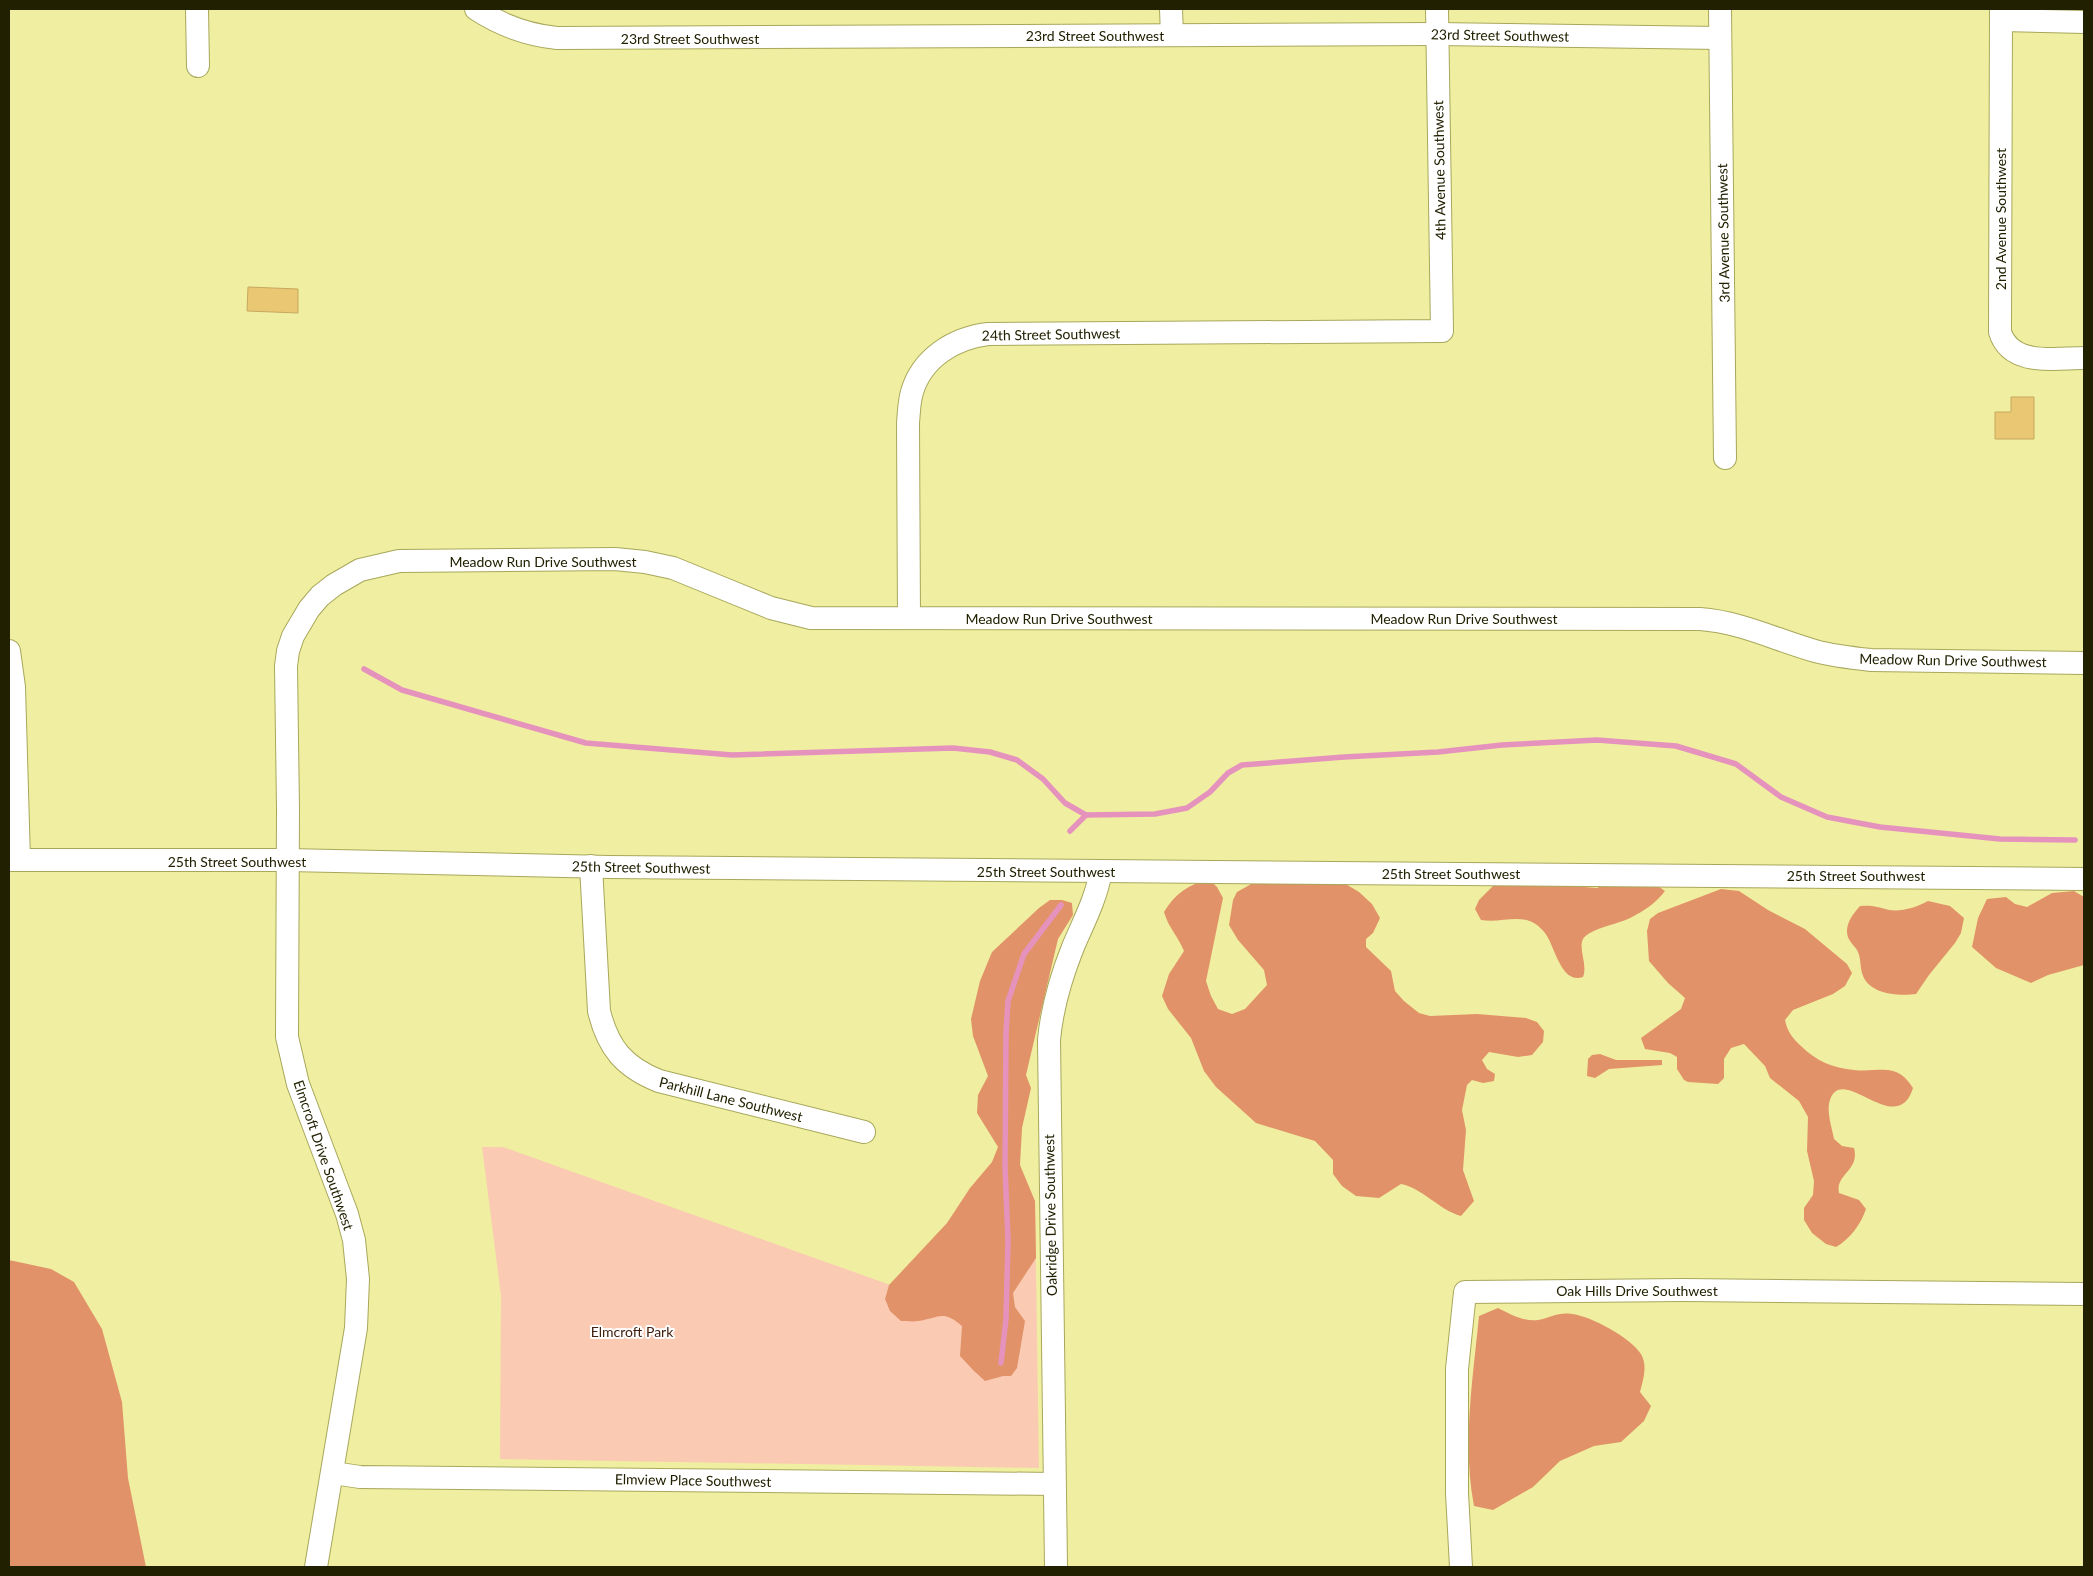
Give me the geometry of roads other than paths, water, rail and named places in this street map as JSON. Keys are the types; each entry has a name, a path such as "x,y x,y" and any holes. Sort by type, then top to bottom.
{"street":[{"path":"198,9 198,66"},
{"name":"23rd Street Southwest","path":"476,9 494,21 514,30 532,36 557,38 1437,34 1720,38"},
{"path":"1171,9 1172,35"},
{"name":"4th Avenue Southwest","path":"1437,9 1442,331"},
{"name":"3rd Avenue Southwest","path":"1720,9 1725,458"},
{"path":"2001,15 2084,22"},
{"name":"2nd Avenue Southwest","path":"2001,15 2000,332 2003,342 2020,355 2033,358 2084,358"},
{"name":"24th Street Southwest","path":"909,618 909,405 921,371 940,352 951,345 975,336 988,334 1442,331"},
{"name":"Meadow Run Drive Southwest","path":"288,860 285,682 288,651 300,623 320,596 334,585 360,570 399,561 629,560 673,568 771,608 799,616 824,619 1700,619 1736,625 1814,650 1852,658 1871,660 2084,663"},
{"path":"9,651 14,687 14,860"},
{"name":"25th Street Southwest","path":"14,860 288,860 591,866 1932,876 2084,879"},
{"name":"Elmcroft Drive Southwest","path":"288,860 287,1037 298,1084 347,1214 357,1260 358,1297 356,1328 316,1567"},
{"name":"Parkhill Lane Southwest","path":"591,866 599,1011 603,1028 617,1054 638,1072 659,1081 864,1132"},
{"name":"Oakridge Drive Southwest","path":"1056,1567 1049,1040 1057,994 1074,945 1098,891 1101,871"},
{"name":"Oak Hills Drive Southwest","path":"1461,1567 1457,1493 1457,1369 1465,1292 1684,1290 2084,1294"},
{"name":"Elmview Place Southwest","path":"333,1473 360,1477 1054,1484"}],"waterway":[{"path":"364,669 402,690 586,743 732,755 953,748 990,752 1017,760 1043,779 1065,803 1086,815 1155,814 1187,808 1210,792 1228,773 1242,765 1438,752 1502,745 1597,740 1676,746 1736,764 1781,797 1827,817 1880,827 2000,839 2075,840"},
{"path":"1070,831 1086,815"},
{"path":"1001,1363 1006,1319 1008,1241 1005,1166 1008,1001 1024,954 1061,905"}],"park label":[{"name":"Elmcroft Park","path":"632,1331"}]}
